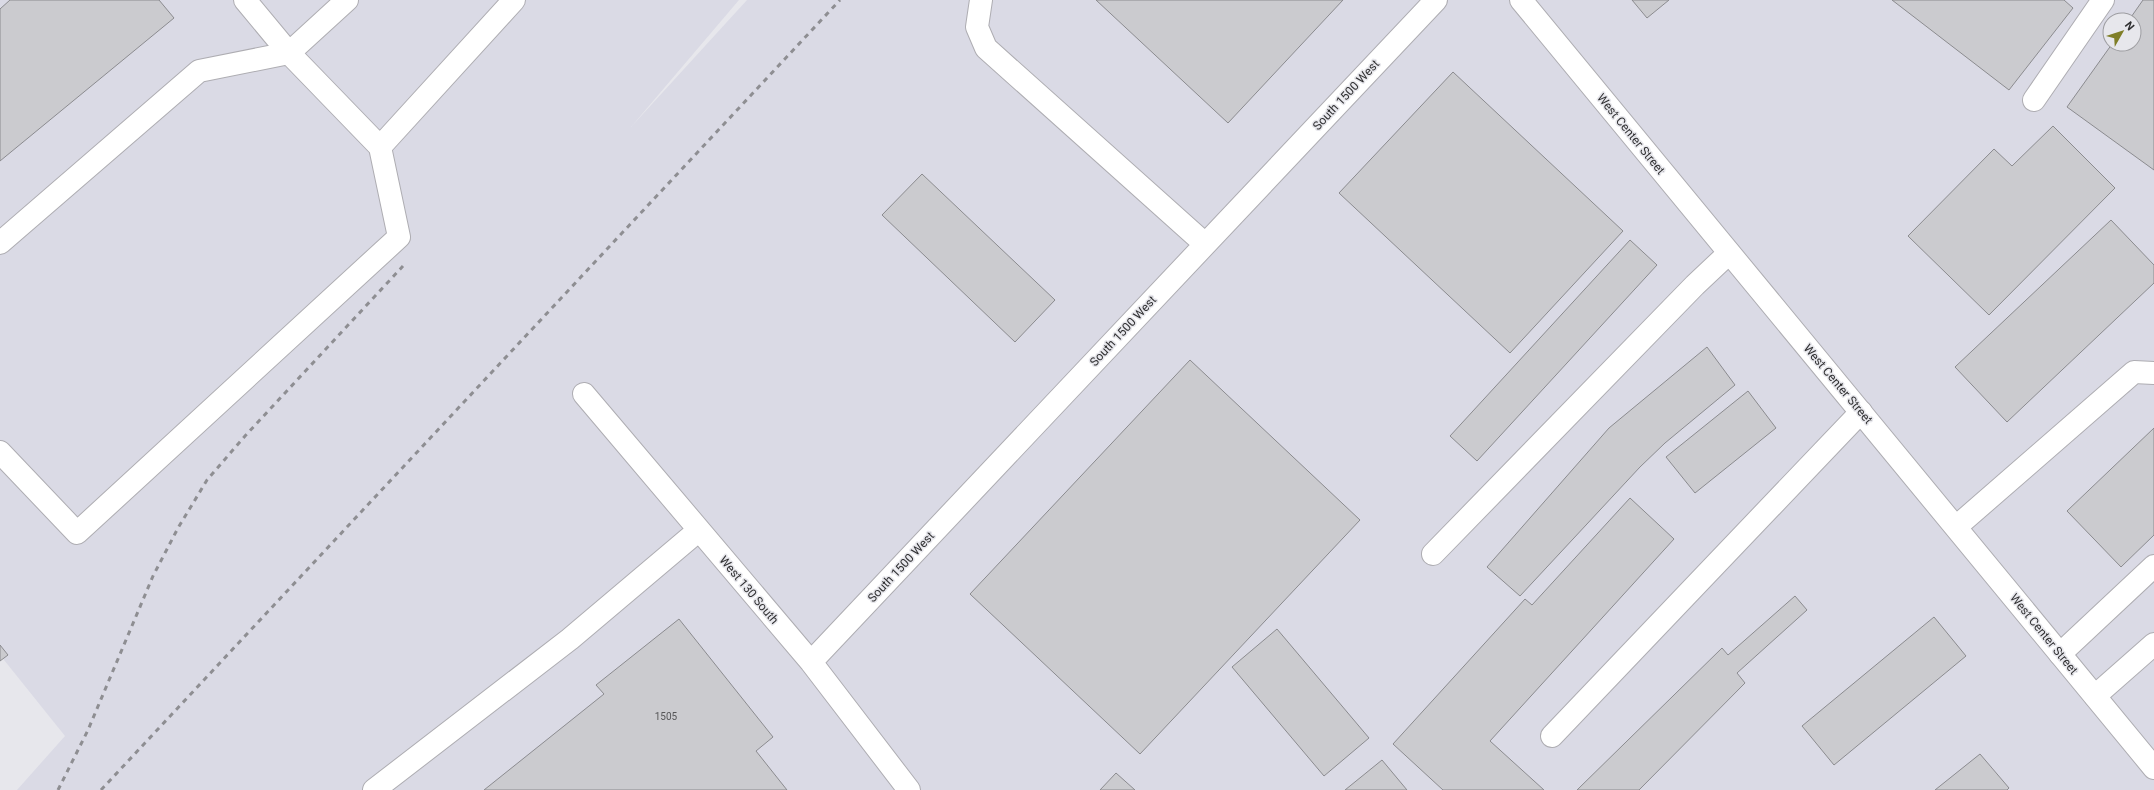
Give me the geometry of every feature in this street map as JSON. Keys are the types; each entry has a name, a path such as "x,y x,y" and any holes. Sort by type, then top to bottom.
{"street":[{"path":"0,452 78,533 399,237 380,147 289,53 245,0"},
{"path":"0,244 199,71 289,53 347,0"},
{"path":"380,147 514,0"},
{"path":"981,0 977,27 986,48 1205,244"},
{"name":"South 1500 West","path":"811,662 1436,0"},
{"name":"West Center Street","path":"1521,0 2154,768"},
{"path":"2034,100 2103,0"},
{"path":"1433,554 1695,285 1729,253"},
{"path":"1956,527 2134,372 2154,373"},
{"name":"West 130 South","path":"584,394 811,662 909,790"},
{"path":"1552,736 1860,412"},
{"path":"374,790 570,639 700,530"},
{"path":"2060,654 2154,566"},
{"path":"2095,696 2154,644"}],"shaded area":[{"path":"0,0 739,0 631,127 747,0 2154,0 2154,790 17,790 65,736 0,655"}],"building":[{"path":"10,0 159,0 174,18 0,161 0,9"},
{"path":"1096,0 1343,0 1228,123"},
{"path":"1632,0 1669,0 1647,18"},
{"path":"1892,0 2064,0 2073,8 2009,90"},
{"path":"2143,0 2154,0 2154,170 2067,107 2106,52 2142,52 2142,12 2135,12"},
{"path":"1453,72 1623,231 1510,353 1339,193"},
{"path":"2053,126 2115,188 1989,315 1908,236 1994,149 2012,166"},
{"path":"922,174 1055,300 1015,342 882,215"},
{"path":"2111,220 2154,265 2154,283 2007,422 1955,367"},
{"path":"1630,240 1657,265 1477,461 1450,436"},
{"path":"1707,347 1735,385 1665,443 1640,467 1520,596 1487,567 1609,428"},
{"path":"1190,360 1360,520 1140,754 970,594"},
{"path":"1748,391 1776,428 1695,493 1666,457"},
{"path":"2154,428 2154,535 2121,567 2067,511"},
{"path":"1630,498 1674,539 1490,741 1544,790 1443,790 1393,744 1525,599 1532,605"},
{"path":"1795,596 1807,610 1737,673 1745,683 1639,790 1577,790 1722,648 1728,655"},
{"path":"1934,617 1966,656 1834,765 1802,726"},
{"path":"679,619 773,737 756,751 787,790 484,790 604,694 596,685"},
{"path":"1277,629 1369,738 1324,776 1232,667"},
{"path":"0,645 8,655 0,661"},
{"path":"1980,754 2009,788 2007,790 1935,790"},
{"path":"1382,760 1407,790 1345,790"},
{"path":"1116,773 1135,790 1100,790"}],"railway":[{"path":"101,790 840,0"},
{"path":"58,790 88,730 153,576 178,528 207,480 245,436 403,266"}]}
